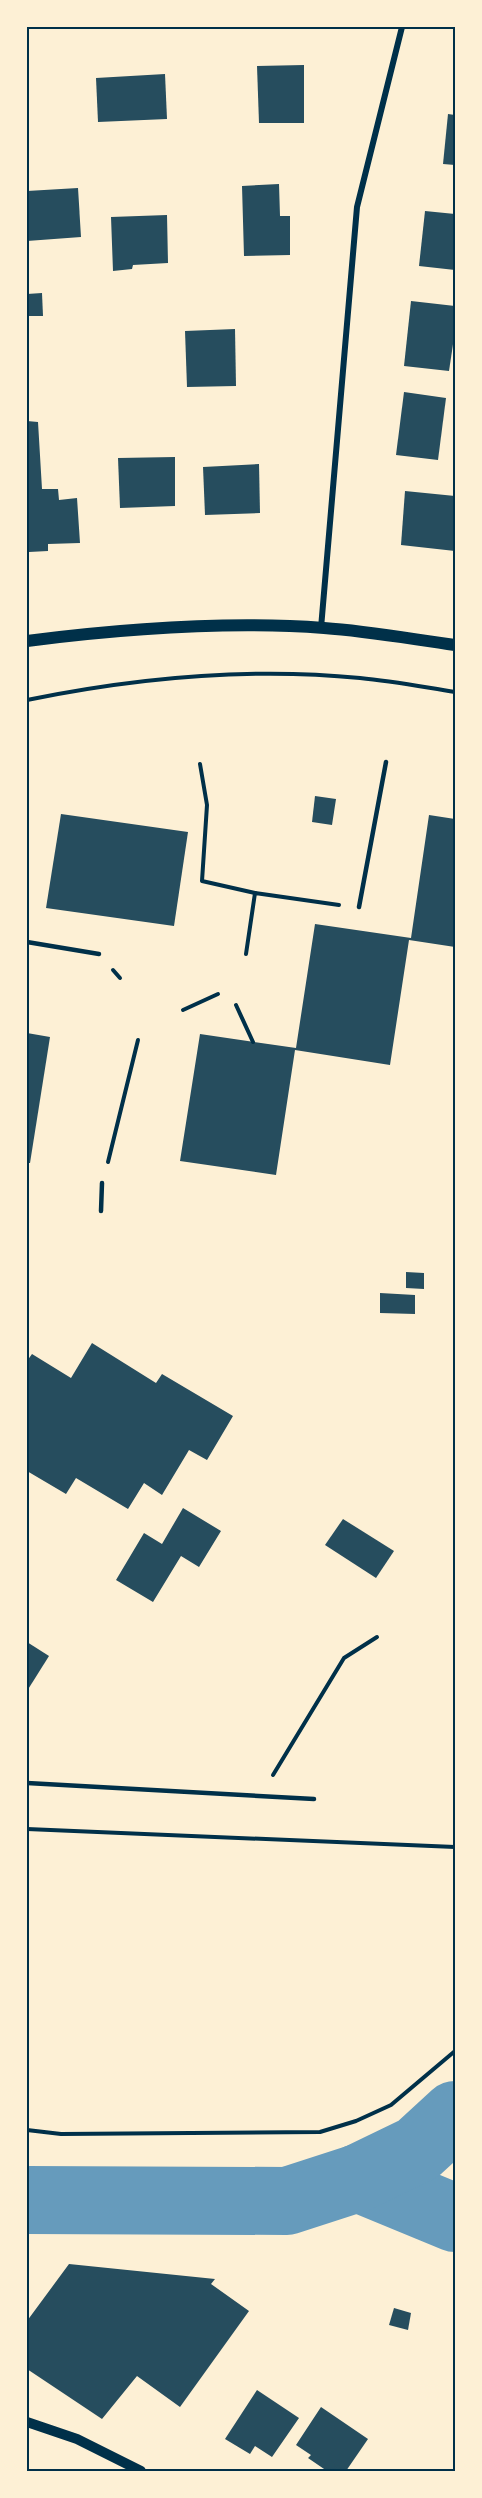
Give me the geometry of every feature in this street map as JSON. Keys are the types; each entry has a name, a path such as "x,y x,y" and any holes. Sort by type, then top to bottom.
{"main road":[{"path":"27,642 83,634 173,628 321,628 455,645"}],"street":[{"path":"321,628 357,207 402,27"},
{"path":"27,2421 77,2439 141,2471"}],"lane":[{"path":"359,907 386,762"},
{"path":"27,942 99,954"},
{"path":"101,1211 102,1183"},
{"path":"27,1783 314,1799"}],"path":[{"path":"27,700 98,686 203,676 274,674 359,678 455,692"},
{"path":"200,764 207,805 202,881 255,893 359,907"},
{"path":"246,954 255,893"},
{"path":"183,1010 218,994"},
{"path":"236,1005 253,1042"},
{"path":"102,1183 138,1040"},
{"path":"266,1797 269,1783 344,1658 377,1637"},
{"path":"27,1829 455,1846"},
{"path":"27,2130 62,2134 320,2132 356,2121 391,2105 455,2051"}],"building":[{"path":"304,65 304,123 259,123 257,66"},
{"path":"165,74 167,119 98,122 96,78"},
{"path":"448,114 455,115 455,165 443,164"},
{"path":"279,184 280,216 290,216 290,255 244,256 242,186"},
{"path":"78,188 81,237 27,241 27,191"},
{"path":"425,211 455,214 455,270 419,266"},
{"path":"167,215 168,263 133,265 132,269 113,271 111,217"},
{"path":"42,293 43,316 27,316 27,294"},
{"path":"411,301 455,306 455,331 449,371 404,366"},
{"path":"235,329 236,386 187,387 185,331"},
{"path":"404,392 446,398 438,460 396,455"},
{"path":"27,421 38,422 42,489 58,489 59,500 77,498 80,543 48,544 48,551 29,552"},
{"path":"175,457 175,506 120,508 118,458"},
{"path":"259,464 260,513 205,515 203,467"},
{"path":"405,491 455,496 455,551 401,545"},
{"path":"315,796 336,799 332,825 312,822"},
{"path":"61,814 188,832 174,926 46,908"},
{"path":"429,815 455,819 455,947 409,940 390,1065 295,1050 276,1175 180,1161 200,1034 296,1048 315,924 411,938"},
{"path":"27,1033 50,1037 30,1163 27,1163"},
{"path":"406,1272 424,1273 424,1289 406,1288"},
{"path":"380,1293 415,1295 415,1314 380,1313"},
{"path":"92,1343 156,1383 162,1374 233,1416 207,1460 189,1450 162,1495 144,1483 128,1509 76,1478 66,1494 27,1471 27,1361 32,1354 71,1378"},
{"path":"183,1508 221,1531 199,1567 181,1556 153,1602 116,1580 144,1533 162,1544"},
{"path":"343,1519 394,1551 376,1578 325,1545"},
{"path":"27,1642 49,1656 27,1691"},
{"path":"69,2264 215,2279 211,2284 249,2311 180,2407 137,2376 102,2419 27,2369 27,2321"},
{"path":"394,2308 411,2313 408,2330 389,2325"},
{"path":"257,2390 299,2418 272,2457 255,2446 250,2454 225,2439"},
{"path":"321,2407 368,2439 346,2471 327,2471 308,2458 311,2455 296,2445"}],"waterway":[{"path":"27,2200 287,2201 358,2178 418,2149 455,2115"},
{"path":"358,2178 455,2218"}]}
